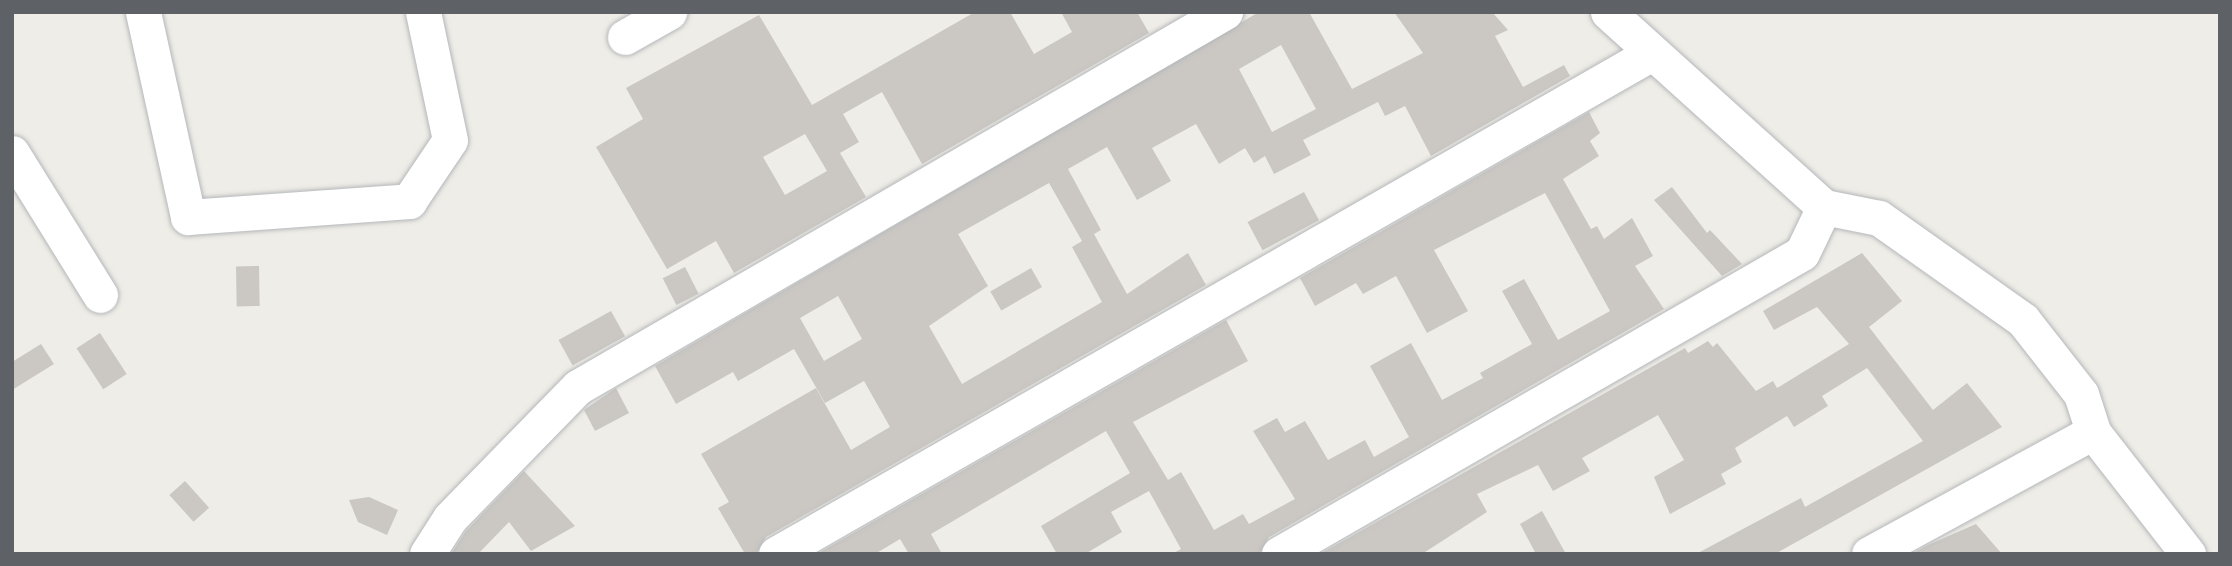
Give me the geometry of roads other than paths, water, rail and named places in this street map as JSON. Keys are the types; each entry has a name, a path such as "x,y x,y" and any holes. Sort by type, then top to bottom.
{"street":[{"path":"143,12 188,217 409,201 450,140 423,12"},
{"path":"625,37 669,12"},
{"path":"427,554 450,518 578,387 1225,12"},
{"path":"1608,12 1824,207 1879,218 2023,320 2081,394 2093,432 2188,554"},
{"path":"776,554 1652,53"},
{"path":"12,153 100,295"},
{"path":"1279,554 1802,253 1824,207"},
{"path":"1868,554 2093,432"}]}
